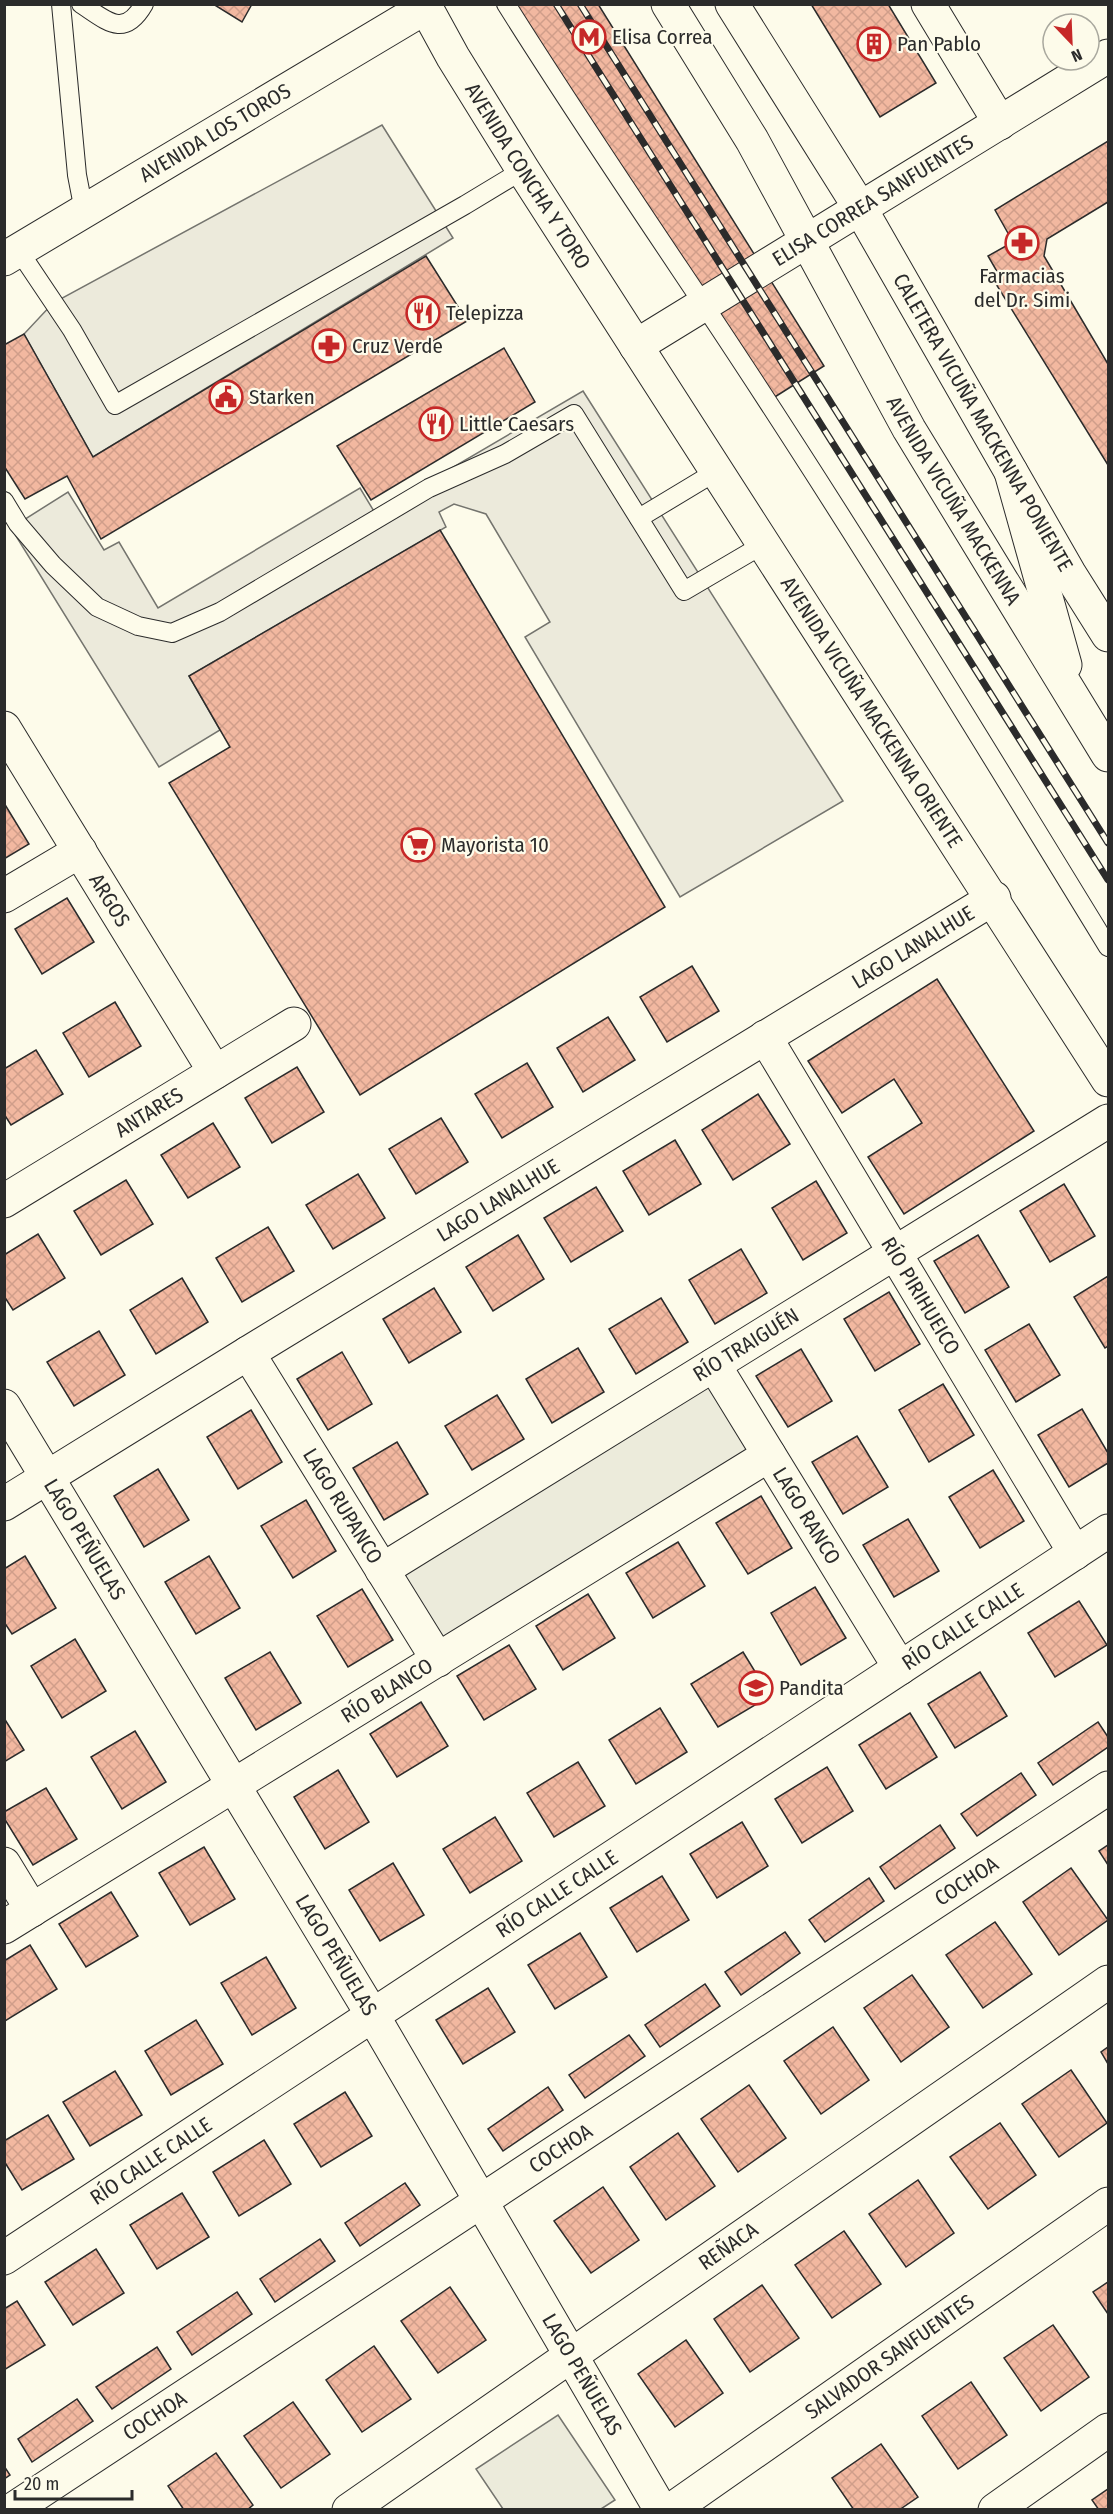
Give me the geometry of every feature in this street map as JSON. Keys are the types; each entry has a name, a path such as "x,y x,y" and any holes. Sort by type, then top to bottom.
{"street":[{"path":"668,4 752,140 808,241"},
{"name":"CALETERA VICUÑA MACKENNA PONIENTE","path":"732,4 860,208 1069,573 1108,635"},
{"path":"928,4 1000,123"},
{"name":"AVENIDA LOS TOROS","path":"12,255 425,6"},
{"name":"AVENIDA CONCHA Y TORO","path":"425,6 453,57 523,170 636,346"},
{"name":"ELISA CORREA SANFUENTES","path":"636,346 1108,56"},
{"name":"AVENIDA VICUÑA MACKENNA","path":"808,241 909,429 1108,755"},
{"name":"AVENIDA VICUÑA MACKENNA ORIENTE","path":"636,346 994,898 1108,1080"},
{"path":"1011,472 1075,701"},
{"name":"ARGOS","path":"4,728 215,1072"},
{"path":"4,897 80,851"},
{"name":"LAGO LANALHUE","path":"4,1504 994,898"},
{"name":"ANTARES","path":"4,1201 294,1024"},
{"name":"RÍO PIRIHUEICO","path":"765,1037 1075,1553"},
{"name":"RÍO TRAIGUÉN","path":"382,1570 1108,1121"},
{"name":"LAGO RUPANCO","path":"248,1353 438,1660"},
{"name":"LAGO RANCO","path":"714,1365 900,1668"},
{"name":"LAGO PEÑUELAS","path":"4,1406 373,2016 661,2510"},
{"name":"RÍO BLANCO","path":"4,1927 769,1455"},
{"name":"RÍO CALLE CALLE","path":"4,2258 1108,1531"},
{"name":"COCHOA","path":"12,2510 1108,1788"},
{"path":"4,1864 32,1910"},
{"name":"REÑACA","path":"350,2510 1108,1982"},
{"name":"SALVADOR SANFUENTES","path":"671,2510 1108,2204"},
{"path":"995,2510 1108,2430"}],"lane":[{"path":"61,4 77,175 84,211"},
{"path":"81,4 112,25 119,25 136,19 144,4"},
{"path":"506,4 608,164 704,305 941,674 1108,947"},
{"path":"12,255 72,330 115,405 465,206 523,170"},
{"path":"4,501 18,524 53,566 98,607 138,626 172,633 220,612 429,488 505,453 574,414 684,591 764,544"},
{"path":"639,518 717,471"}],"shaded area":[{"path":"382,125 453,238 93,457 24,334 53,303"},
{"path":"583,391 843,801 680,897 525,637 550,622 486,514 454,504 439,512 446,527 189,676 220,730 159,767 11,528 68,492 104,550 119,542 158,608 360,488 375,513"},
{"path":"706,1376 749,1450 443,1640 396,1571"},
{"path":"558,2415 615,2500 601,2509 503,2509 476,2469"}],"building":[{"path":"213,4 252,4 242,22"},
{"path":"511,4 598,4 824,366 762,405"},
{"name":"Pan Pablo","path":"811,4 888,4 936,83 880,117"},
{"path":"1108,141 1108,202 1047,239 1044,256 1108,364 1108,465 996,284 1002,280 988,256 1006,246 1009,235 995,210"},
{"path":"426,256 467,321 101,539 67,476 25,499 4,466 4,345 24,334 93,457"},
{"name":"Little Caesars","path":"504,348 535,402 371,500 337,446"},
{"name":"Mayorista 10","path":"440,530 665,907 360,1095 169,783 230,747 189,676"},
{"path":"4,803 29,844 4,859"},
{"path":"67,898 94,942 42,974 15,929"},
{"path":"692,966 719,1011 667,1042 640,997"},
{"path":"937,979 1034,1131 904,1214 868,1157 922,1123 894,1079 842,1113 808,1061"},
{"path":"115,1002 141,1046 89,1077 63,1033"},
{"path":"608,1017 635,1060 583,1092 557,1048"},
{"path":"36,1050 63,1094 11,1125 4,1114 4,1069"},
{"path":"527,1063 553,1107 502,1138 475,1094"},
{"path":"297,1067 324,1112 272,1143 245,1098"},
{"path":"758,1094 790,1144 733,1180 702,1130"},
{"path":"441,1118 468,1162 416,1194 389,1149"},
{"path":"213,1123 240,1167 188,1198 161,1155"},
{"path":"675,1140 701,1184 649,1215 623,1171"},
{"path":"358,1174 385,1218 333,1249 306,1205"},
{"path":"126,1180 153,1224 101,1255 74,1211"},
{"path":"816,1181 847,1233 803,1260 772,1208"},
{"path":"1064,1184 1095,1236 1050,1262 1020,1211"},
{"path":"596,1187 623,1231 571,1262 544,1218"},
{"path":"268,1227 294,1271 242,1302 216,1258"},
{"path":"38,1234 65,1278 13,1310 4,1296 4,1255"},
{"path":"518,1235 544,1279 493,1311 466,1267"},
{"path":"978,1235 1009,1287 965,1313 934,1261"},
{"path":"741,1249 767,1293 715,1324 689,1280"},
{"path":"1108,1276 1108,1346 1105,1348 1074,1297"},
{"path":"182,1278 208,1322 156,1354 130,1310"},
{"path":"434,1288 461,1332 409,1363 383,1319"},
{"path":"889,1292 920,1344 875,1371 844,1319"},
{"path":"661,1298 688,1342 636,1374 609,1329"},
{"path":"1029,1324 1060,1375 1016,1402 985,1350"},
{"path":"99,1331 125,1375 74,1406 47,1362"},
{"path":"578,1348 604,1392 552,1423 526,1379"},
{"path":"801,1349 832,1401 788,1427 756,1376"},
{"path":"342,1352 372,1404 328,1430 297,1379"},
{"path":"943,1384 974,1435 929,1462 899,1410"},
{"path":"497,1395 524,1439 472,1470 445,1426"},
{"path":"1082,1409 1108,1453 1108,1463 1069,1487 1038,1435"},
{"path":"251,1410 282,1462 238,1489 207,1437"},
{"path":"857,1436 888,1487 843,1514 812,1462"},
{"path":"397,1442 428,1494 384,1520 353,1468"},
{"path":"158,1469 189,1520 144,1547 114,1496"},
{"path":"993,1470 1024,1521 980,1548 949,1497"},
{"path":"761,1496 792,1548 748,1574 716,1523"},
{"path":"306,1500 336,1551 293,1578 261,1526"},
{"path":"908,1519 939,1571 894,1597 863,1545"},
{"path":"678,1542 705,1586 653,1618 626,1573"},
{"path":"25,1556 56,1608 12,1634 4,1622 4,1569"},
{"path":"209,1556 240,1608 196,1634 165,1582"},
{"path":"815,1587 846,1638 801,1665 771,1613"},
{"path":"362,1589 393,1640 348,1667 317,1616"},
{"path":"588,1594 615,1638 563,1670 536,1626"},
{"path":"1079,1601 1107,1645 1055,1677 1028,1633"},
{"path":"75,1639 106,1691 62,1718 31,1666"},
{"path":"509,1645 536,1689 484,1720 457,1676"},
{"path":"270,1652 301,1703 256,1730 225,1678"},
{"path":"743,1652 770,1696 718,1727 691,1684"},
{"path":"980,1672 1007,1716 955,1748 928,1704"},
{"path":"421,1702 448,1746 397,1777 370,1734"},
{"path":"660,1708 687,1752 636,1784 609,1740"},
{"path":"910,1713 937,1757 886,1789 859,1745"},
{"path":"4,1718 24,1750 4,1762"},
{"path":"1098,1722 1108,1737 1108,1747 1053,1785 1038,1763"},
{"path":"135,1731 166,1782 122,1809 91,1757"},
{"path":"578,1762 605,1806 554,1837 527,1793"},
{"path":"827,1767 853,1811 802,1843 775,1799"},
{"path":"338,1770 369,1822 325,1849 294,1797"},
{"path":"1021,1773 1036,1795 977,1836 961,1814"},
{"path":"46,1788 77,1839 33,1865 4,1818 4,1812"},
{"path":"495,1817 522,1861 470,1893 443,1849"},
{"path":"742,1822 768,1866 717,1898 690,1854"},
{"path":"940,1825 955,1848 895,1889 880,1867"},
{"path":"1108,1845 1108,1865 1099,1851"},
{"path":"204,1847 235,1899 190,1925 159,1873"},
{"path":"393,1863 424,1915 380,1941 349,1890"},
{"path":"1071,1868 1108,1920 1059,1955 1023,1902"},
{"path":"662,1876 689,1920 637,1952 610,1908"},
{"path":"869,1878 884,1901 825,1942 809,1920"},
{"path":"111,1892 138,1936 86,1967 59,1924"},
{"path":"995,1922 1032,1974 983,2008 946,1955"},
{"path":"785,1932 800,1953 741,1995 725,1972"},
{"path":"580,1933 607,1977 555,2009 528,1965"},
{"path":"30,1945 57,1989 5,2021 4,1961"},
{"path":"266,1957 296,2008 252,2035 221,1983"},
{"path":"912,1975 949,2027 901,2062 864,2008"},
{"path":"705,1984 720,2006 660,2047 645,2025"},
{"path":"488,1988 515,2032 463,2064 436,2020"},
{"path":"196,2020 223,2064 171,2095 145,2051"},
{"path":"833,2027 869,2080 821,2114 784,2061"},
{"path":"629,2035 645,2056 585,2098 569,2075"},
{"path":"1108,2047 1108,2064 1101,2052"},
{"path":"1071,2070 1107,2123 1059,2157 1022,2104"},
{"path":"115,2071 142,2115 90,2146 63,2102"},
{"path":"749,2085 786,2138 738,2172 701,2119"},
{"path":"548,2087 563,2110 503,2151 488,2129"},
{"path":"345,2092 372,2136 321,2167 294,2124"},
{"path":"48,2115 74,2159 22,2190 4,2161 4,2141"},
{"path":"1000,2123 1036,2175 988,2209 950,2157"},
{"path":"678,2133 715,2186 666,2220 630,2167"},
{"path":"264,2140 291,2184 239,2216 213,2172"},
{"path":"918,2180 954,2233 906,2267 869,2214"},
{"path":"405,2183 420,2205 360,2246 345,2223"},
{"path":"603,2187 639,2240 591,2273 554,2221"},
{"path":"182,2193 209,2237 157,2269 130,2225"},
{"path":"844,2231 881,2284 832,2318 795,2265"},
{"path":"320,2239 335,2261 275,2302 260,2279"},
{"path":"96,2249 124,2293 73,2325 45,2282"},
{"path":"1108,2282 1108,2314 1093,2292"},
{"path":"762,2285 799,2338 750,2372 714,2319"},
{"path":"450,2287 486,2340 438,2373 401,2321"},
{"path":"237,2292 252,2314 192,2355 177,2332"},
{"path":"17,2301 45,2345 4,2370 4,2309"},
{"path":"1053,2325 1089,2377 1041,2411 1004,2358"},
{"path":"686,2340 723,2393 675,2427 638,2374"},
{"path":"374,2346 411,2399 362,2432 326,2380"},
{"path":"157,2347 171,2369 112,2409 96,2387"},
{"path":"971,2382 1007,2435 958,2469 922,2416"},
{"path":"77,2399 93,2421 32,2462 18,2439"},
{"path":"293,2402 330,2454 281,2488 244,2436"},
{"path":"881,2444 918,2497 899,2510 854,2510 832,2478"},
{"path":"216,2453 253,2505 247,2510 184,2510 168,2486"},
{"path":"4,2466 10,2475 4,2479"},
{"path":"1108,2489 1108,2510 1099,2510 1092,2500"}],"railway":[{"path":"556,4 1108,880"},
{"path":"580,4 1108,843"}],"place":[{"name":"Elisa Correa","path":"589,37"},
{"name":"Pan Pablo","path":"874,44"},
{"name":"Farmacias del Dr. Simi","path":"1022,243"},
{"name":"Telepizza","path":"423,313"},
{"name":"Cruz Verde","path":"329,346"},
{"name":"Starken","path":"226,397"},
{"name":"Little Caesars","path":"436,424"},
{"name":"Mayorista 10","path":"418,845"},
{"name":"Pandita","path":"756,1688"}]}
